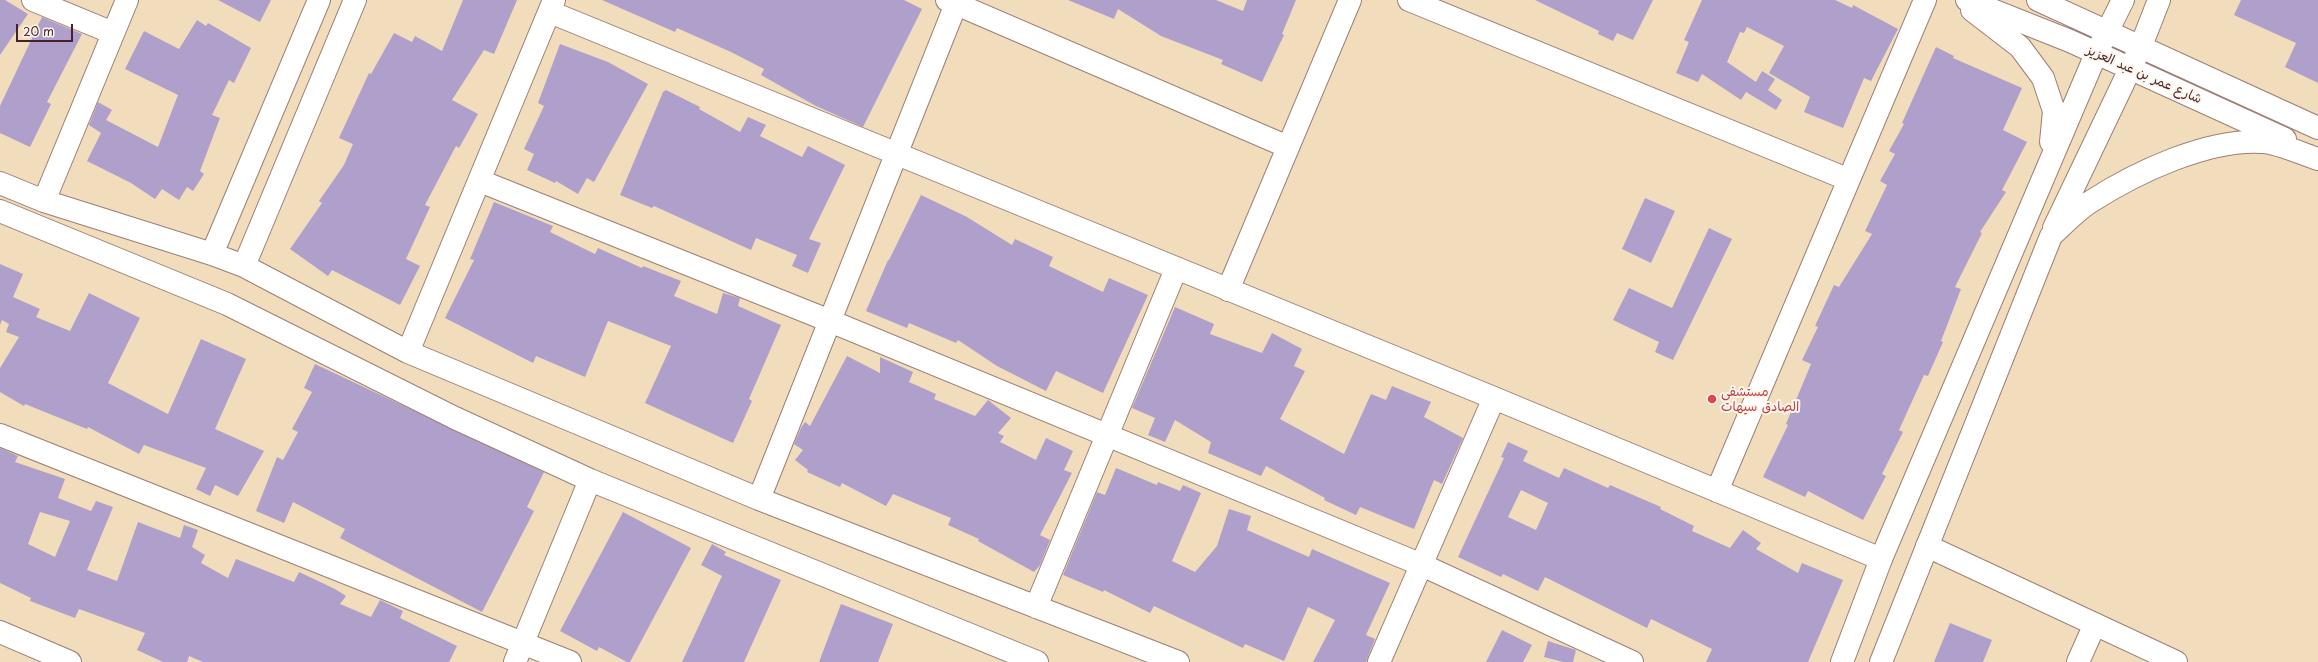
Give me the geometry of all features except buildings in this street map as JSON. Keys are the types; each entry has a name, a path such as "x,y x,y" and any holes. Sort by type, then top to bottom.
{"street":[{"path":"33,0 113,33"},
{"path":"44,201 127,0"},
{"path":"212,254 319,0"},
{"path":"244,266 355,0"},
{"path":"1228,290 1350,0"},
{"path":"1409,0 1847,179"},
{"path":"1717,491 1847,179 1925,0"},
{"path":"1961,0 2020,47 2043,78 2054,110 2049,166"},
{"name":"شارع عمر بن عبد العزيز","path":"1967,0 2070,41 2318,154"},
{"path":"2038,0 2107,30 2318,128"},
{"path":"1842,662 1881,559 2096,54 2123,0"},
{"path":"1882,662 2051,236 2129,68 2141,46 2159,0"},
{"path":"759,499 896,154 952,2 1288,147"},
{"path":"408,352 552,6 896,154 1494,398 1881,559"},
{"path":"2051,236 2089,203 2158,165 2195,151 2239,143 2264,142 2318,159"},
{"path":"480,181 830,321 1422,565 1632,662"},
{"path":"0,183 44,201 212,254 244,266 408,352 759,499 1178,662"},
{"path":"0,211 227,304 455,418 590,480 1037,662"},
{"path":"1036,607 1176,269"},
{"path":"1379,662 1494,398"},
{"path":"0,435 519,653 570,662"},
{"path":"519,653 590,480"},
{"path":"1927,546 2176,662"},
{"path":"2078,662 2095,624"},
{"path":"0,632 70,662"}],"place":[{"name":"مستشفى الصادق سيهات","path":"1712,399"}]}
